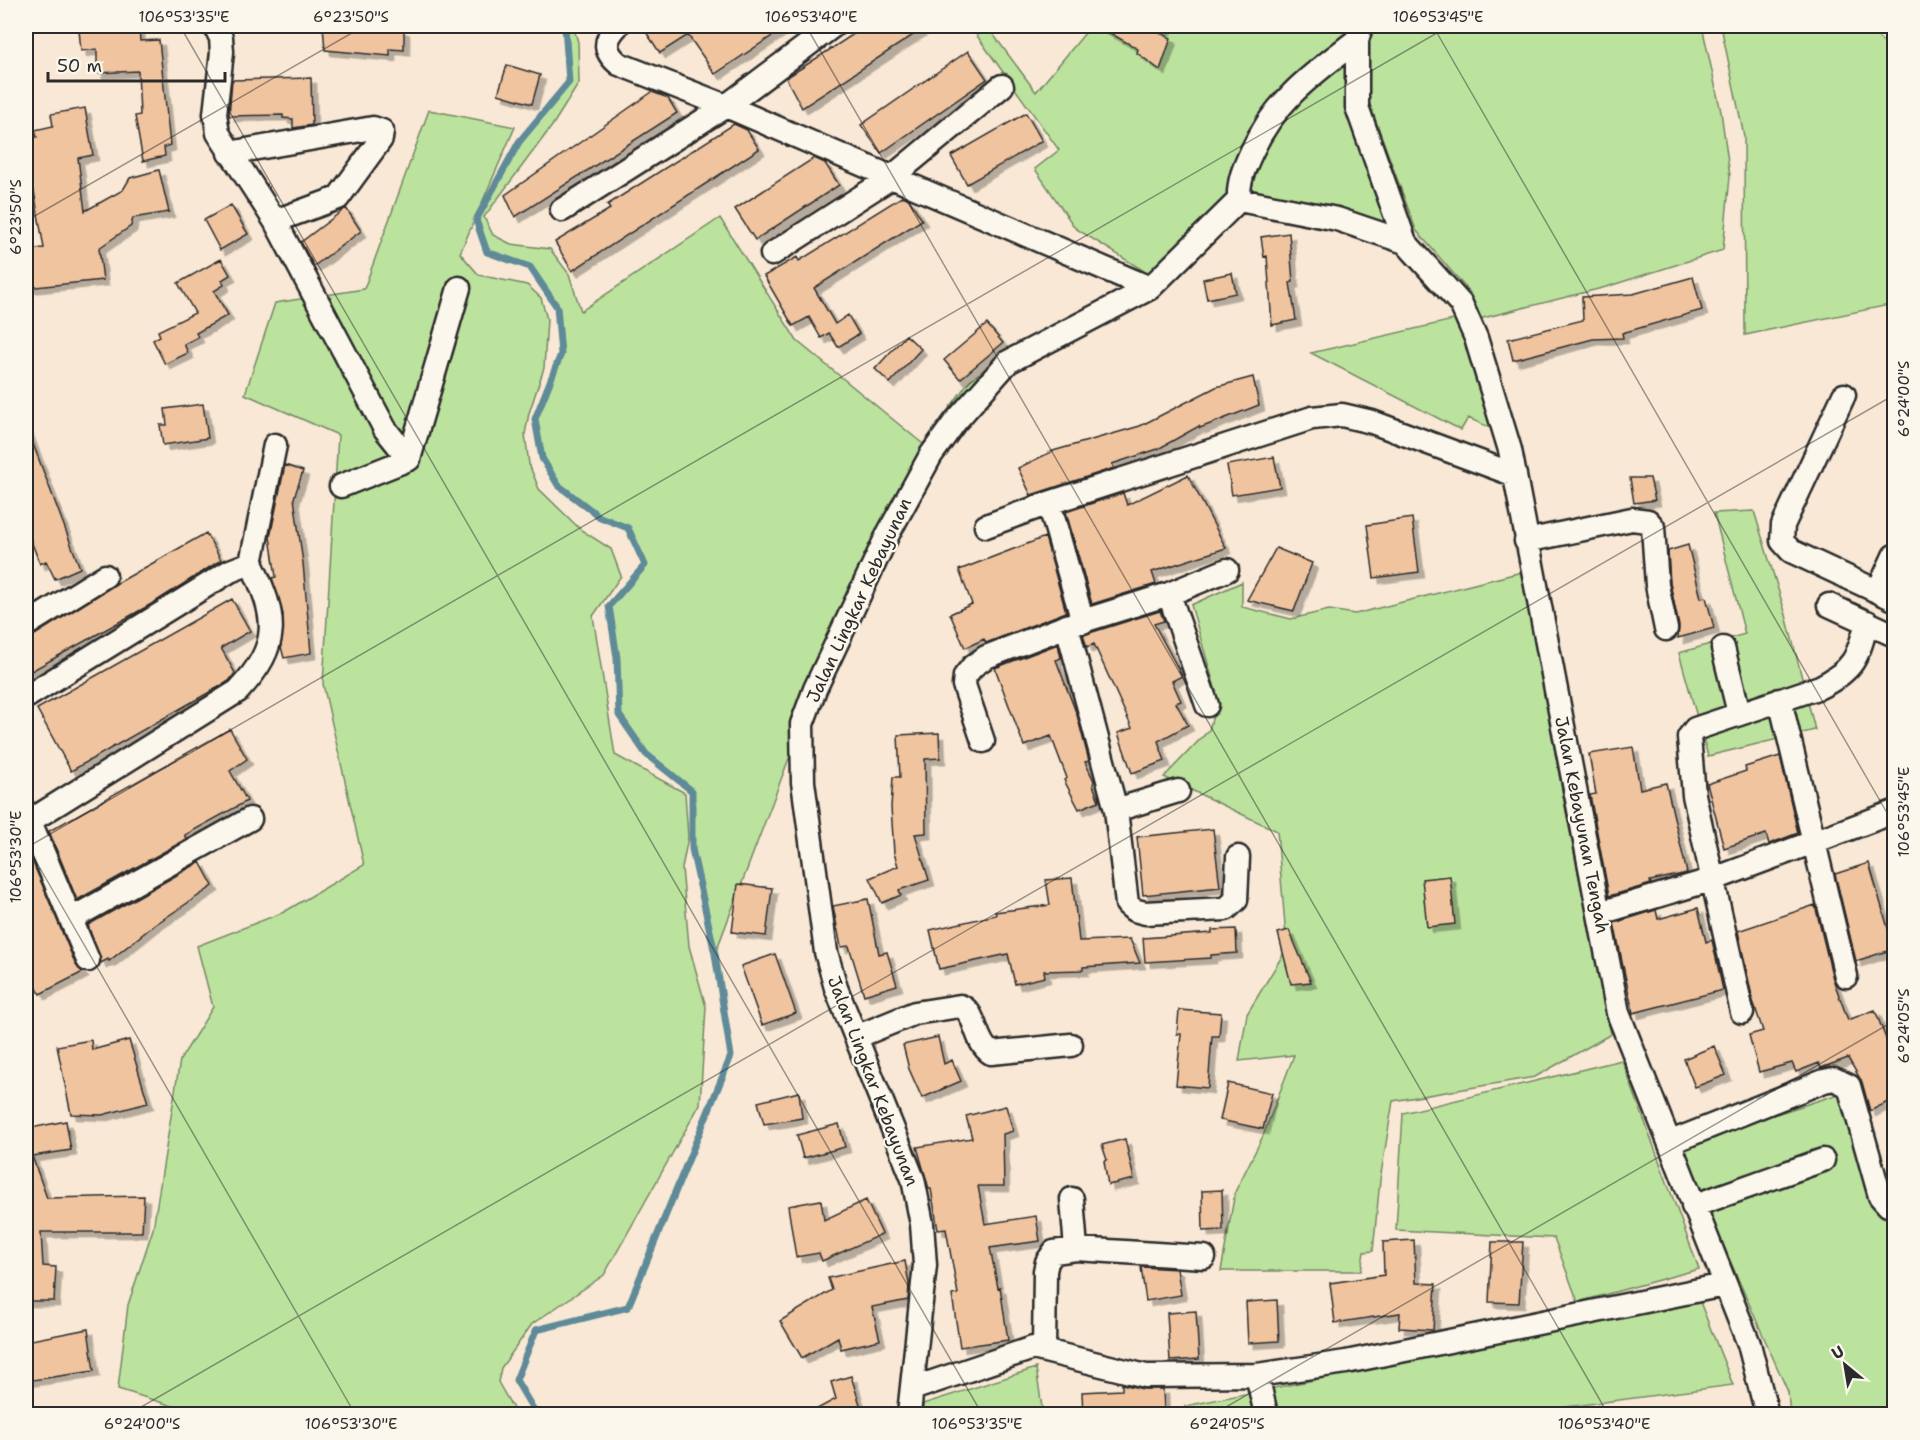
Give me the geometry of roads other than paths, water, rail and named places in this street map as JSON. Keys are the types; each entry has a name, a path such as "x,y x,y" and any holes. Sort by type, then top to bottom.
{"street":[{"path":"215,26 221,38 222,52 215,114 218,133 275,220 385,429 409,459"},
{"path":"617,26 608,37 606,46 610,56 619,64 726,106 1150,288"},
{"path":"562,210 726,106 833,26"},
{"path":"1239,200 1241,174 1260,134 1282,101 1359,33"},
{"name":"Jalan Kebayunan Tengah","path":"1359,33 1357,107 1405,242 1461,304 1476,338 1513,450 1526,541 1618,1013 1671,1142 1693,1206 1749,1344 1767,1414"},
{"path":"772,254 892,177 1002,86"},
{"path":"229,153 373,128 382,131 381,139 338,198 275,220"},
{"name":"Jalan Kebayunan Tengah","path":"1239,200 1337,219 1405,242"},
{"name":"Jalan Lingkar Kebayunan","path":"909,1414 925,1265 922,1224 913,1179 836,988 826,952 803,782 802,724 815,689 894,524 931,455 955,422 1008,362 1150,288 1239,200"},
{"path":"409,459 459,288"},
{"path":"1844,395 1784,525 1782,541 1791,551 1886,595 1894,556"},
{"path":"986,526 1049,503 1312,418 1342,415 1372,422 1515,475"},
{"path":"88,960 28,817 238,691 254,675 267,655 272,623 264,590 251,563 275,445"},
{"path":"341,486 409,459"},
{"path":"1049,503 1116,810 1124,896 1127,904 1134,910 1145,913 1226,909 1236,900 1238,857"},
{"path":"1526,541 1632,519 1648,521 1653,527 1657,585 1666,628"},
{"path":"26,697 230,571 251,563"},
{"path":"983,741 964,685 965,676 973,666 986,657 1075,624 1169,594 1227,570"},
{"path":"26,625 105,576"},
{"path":"1169,594 1207,705"},
{"path":"1829,604 1894,634"},
{"path":"1742,1012 1694,795 1687,743 1691,732 1695,729 1820,687 1850,668 1859,654 1867,622"},
{"path":"1723,648 1739,713"},
{"path":"1780,700 1846,976"},
{"path":"1116,810 1178,791"},
{"path":"1600,914 1714,879 1894,812"},
{"path":"71,919 250,819"},
{"path":"856,1037 915,1013 960,1006 968,1010 981,1045 991,1053 1071,1045"},
{"path":"1671,1142 1824,1081 1844,1082 1849,1086 1880,1196 1888,1205 1894,1204"},
{"path":"1693,1206 1823,1160"},
{"path":"1072,1199 1076,1249"},
{"path":"1044,1350 1047,1262 1054,1252 1076,1249 1204,1257"},
{"path":"912,1389 996,1358 1032,1348 1146,1376 1257,1376 1346,1362 1724,1285"},
{"path":"1257,1376 1266,1414"}],"waterway":[{"path":"536,1414 516,1380 536,1330 628,1307 731,1056 715,954 692,849 692,791 646,754 619,715 617,658 609,606 645,565 628,528 600,517 558,485 542,458 535,419 561,354 557,307 530,267 487,252 476,220 519,142 569,82 565,26"}]}
